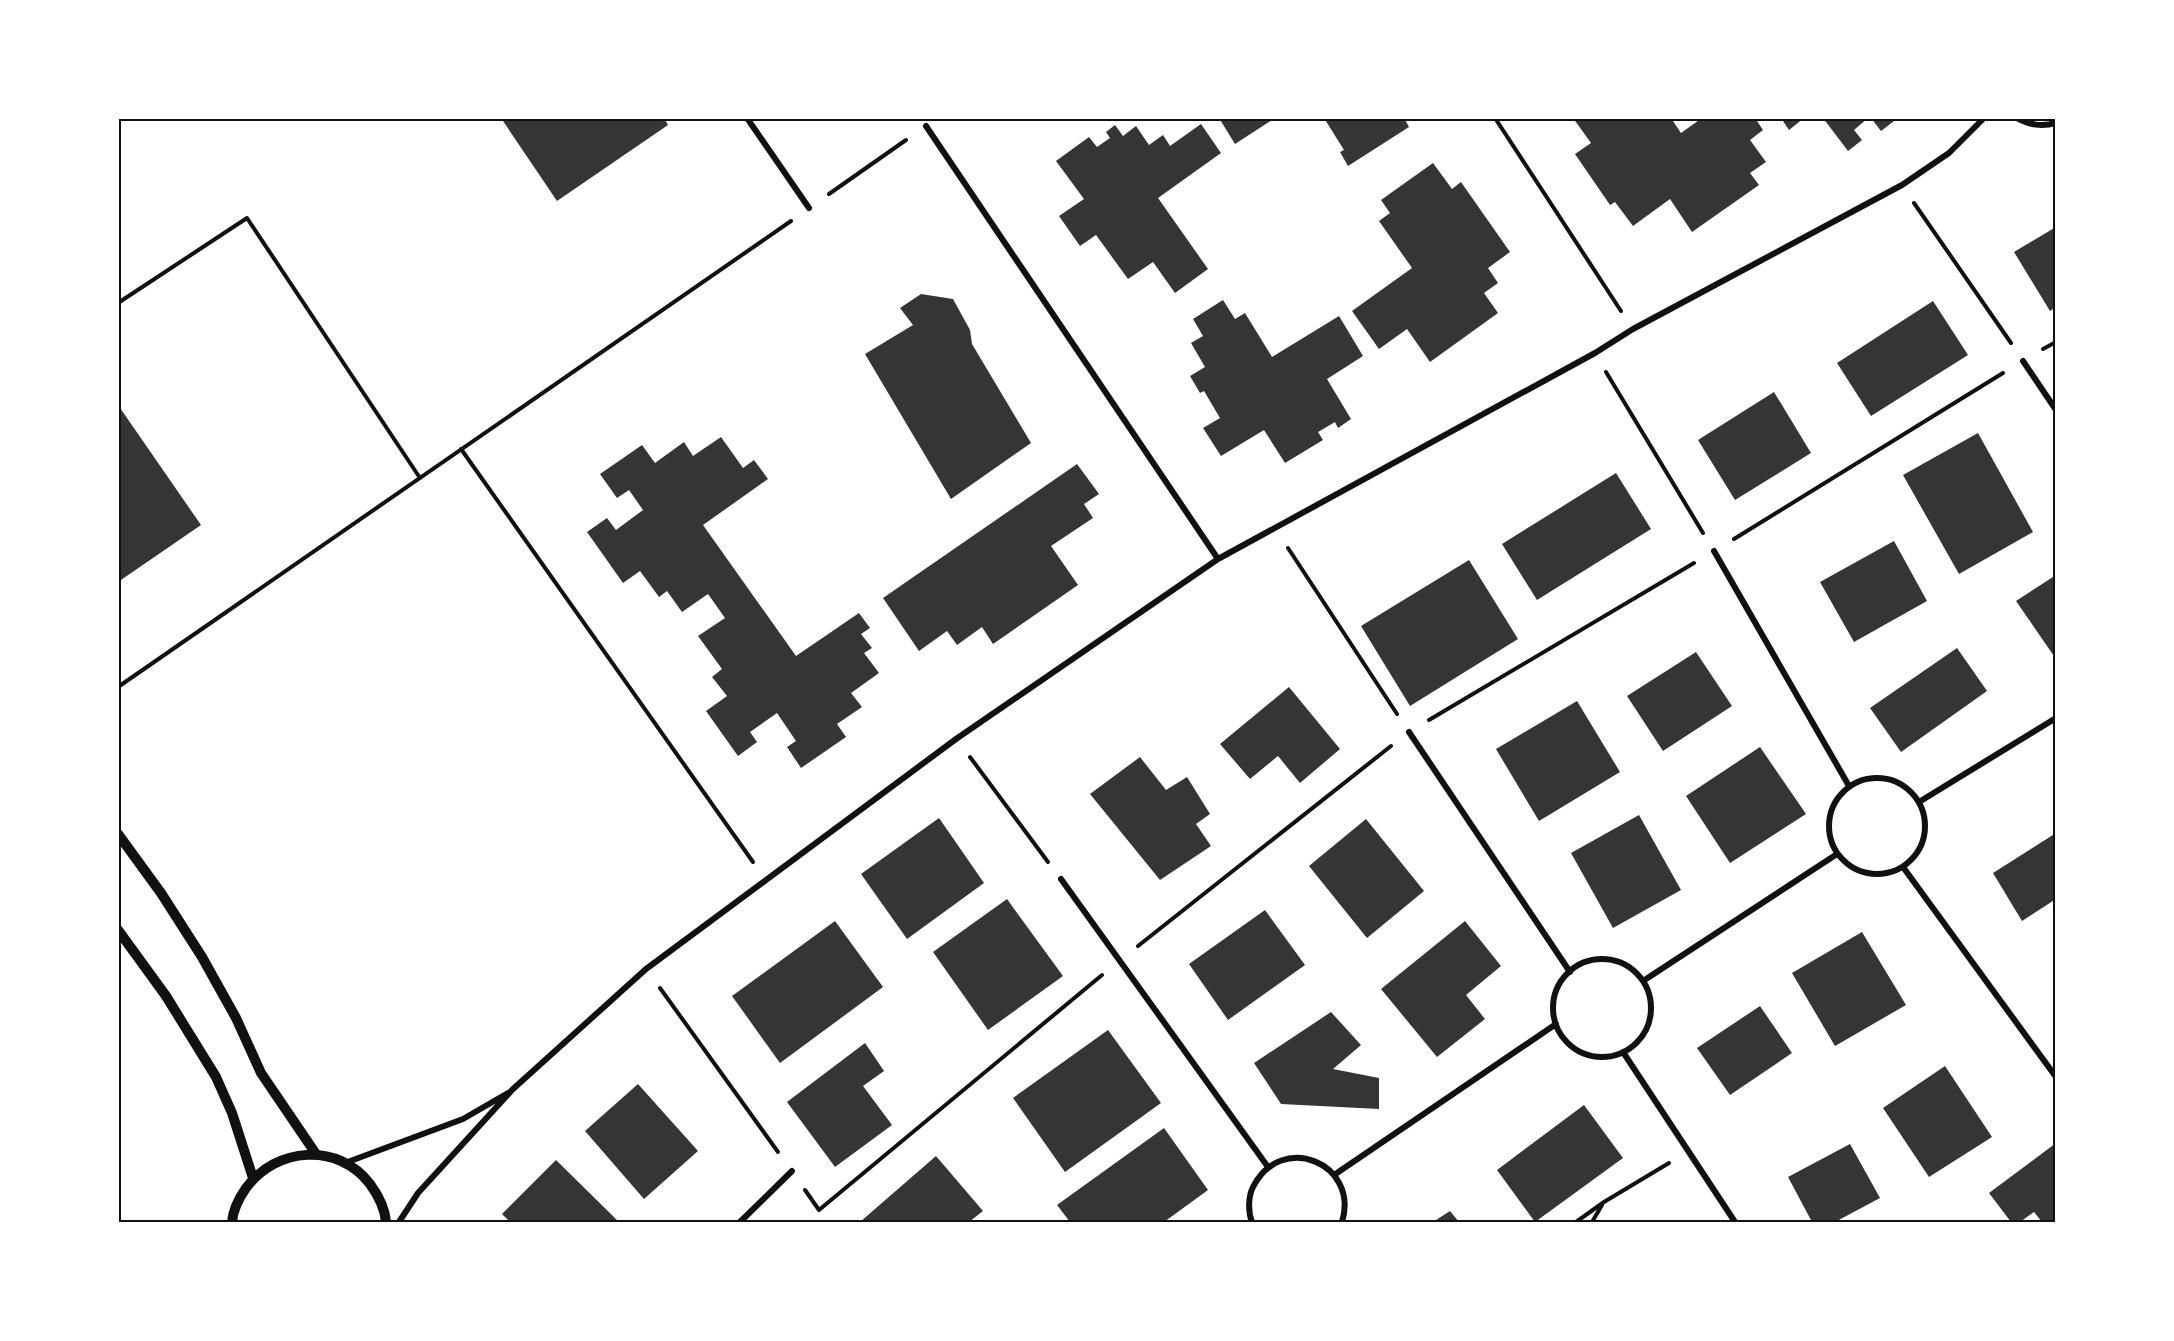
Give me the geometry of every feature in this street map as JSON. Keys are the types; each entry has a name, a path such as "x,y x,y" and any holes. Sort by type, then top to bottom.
{"street":[{"path":"747,118 809,208"},
{"path":"399,1222 418,1193 513,1089 646,969 956,738 1218,559 1595,353 1633,329 1902,185 1949,153 1984,118"},
{"path":"2017,118 2028,124 2046,126 2055,123"},
{"path":"926,126 1218,559"},
{"path":"2023,361 2055,410"},
{"path":"1714,551 1849,786"},
{"path":"1919,802 2055,718"},
{"path":"1409,732 1570,972"},
{"path":"1880,777 1895,781 1909,789 1919,802 1924,815 1925,830 1922,845 1903,867 1890,873 1875,875 1860,872 1837,854 1831,840 1829,825 1831,810 1838,796 1849,786 1864,779 1880,777"},
{"path":"118,834 161,893 202,957 236,1018 261,1073 316,1154"},
{"path":"1643,981 1837,854"},
{"path":"1903,867 2055,1077"},
{"path":"1061,879 1268,1167"},
{"path":"118,930 166,996 216,1077 232,1113 253,1178"},
{"path":"1600,959 1617,962 1632,969 1643,981 1652,1007 1650,1021 1644,1034 1635,1045 1608,1057 1591,1056 1576,1049 1564,1038 1556,1024 1555,995 1570,972 1584,963 1600,959"},
{"path":"1335,1175 1556,1024"},
{"path":"1623,1052 1735,1222"},
{"path":"345,1163 463,1119 513,1089"},
{"path":"232,1222 240,1197 253,1178 271,1164 293,1156 316,1154 345,1163 364,1177 378,1195 386,1222"},
{"path":"1249,1221 1249,1204 1258,1177 1268,1167 1281,1160 1295,1157 1310,1159 1323,1165 1335,1175 1342,1187 1345,1200 1342,1222"},
{"path":"740,1222 792,1171"}],"path":[{"path":"1495,118 1633,329"},
{"path":"118,687 926,126"},
{"path":"1902,185 2023,361"},
{"path":"118,303 247,218 420,478"},
{"path":"1595,353 1714,551"},
{"path":"461,449 766,880"},
{"path":"1274,527 1409,732"},
{"path":"956,738 1061,879"},
{"path":"646,969 792,1171"},
{"path":"1576,1222 1604,1202 1689,1151"},
{"path":"1592,1222 1604,1202"}],"building":[{"path":"501,118 664,118 668,125 557,201"},
{"path":"1219,118 1275,118 1235,144"},
{"path":"1324,118 1404,118 1409,127 1348,166 1340,152 1344,150"},
{"path":"1573,118 1671,118 1681,133 1702,118 1755,118 1763,130 1750,140 1766,162 1750,173 1759,185 1692,232 1670,199 1633,226 1615,202 1610,205 1575,154 1591,143"},
{"path":"1781,118 1804,118 1789,130"},
{"path":"1823,118 1868,118 1854,130 1862,140 1848,151"},
{"path":"1871,118 1898,118 1881,131"},
{"path":"1201,124 1221,153 1158,198 1208,269 1175,293 1153,262 1128,279 1096,235 1080,246 1059,216 1084,199 1056,161 1089,137 1097,147 1110,138 1106,132 1115,125 1123,136 1136,126 1149,145 1163,135 1170,146"},
{"path":"1433,163 1452,189 1461,182 1510,252 1488,268 1498,283 1484,293 1498,313 1430,362 1407,329 1379,349 1352,311 1412,268 1379,221 1390,213 1381,200"},
{"path":"2056,227 2056,307 2050,311 2014,252"},
{"path":"921,294 953,299 970,330 972,344 1031,443 951,499 865,354 913,325 900,308"},
{"path":"1223,300 1235,319 1245,313 1272,357 1339,316 1363,356 1327,379 1351,419 1338,428 1335,422 1318,432 1323,440 1285,463 1264,430 1221,456 1203,428 1220,418 1204,391 1200,393 1190,376 1205,367 1191,343 1203,336 1193,319"},
{"path":"1933,301 1968,355 1871,416 1837,363"},
{"path":"1774,392 1811,453 1735,500 1698,440"},
{"path":"118,405 201,525 118,582"},
{"path":"1978,433 2033,532 1959,574 1903,475"},
{"path":"721,437 743,468 754,460 768,479 703,525 796,656 859,613 870,628 861,634 872,648 864,653 879,673 851,693 862,707 837,724 846,737 801,768 787,747 796,741 777,713 750,732 757,742 738,756 706,711 727,696 712,677 722,669 698,636 725,618 708,594 682,612 667,591 659,597 640,571 623,583 587,532 607,518 616,530 643,510 629,490 617,498 600,474 642,445 655,463 684,442 693,456"},
{"path":"1077,464 1099,494 1084,504 1093,518 1051,546 1078,585 993,644 982,627 957,645 947,631 919,651 883,598"},
{"path":"1616,473 1651,529 1537,600 1502,544"},
{"path":"1894,541 1927,601 1854,642 1820,582"},
{"path":"1469,560 1518,639 1410,706 1361,626"},
{"path":"2056,575 2056,659 2016,601"},
{"path":"1957,648 1987,691 1901,752 1870,708"},
{"path":"1696,652 1732,706 1663,751 1627,696"},
{"path":"1289,687 1340,749 1300,783 1278,756 1250,779 1220,744"},
{"path":"1577,701 1620,772 1539,821 1496,749"},
{"path":"1760,747 1806,814 1730,863 1686,796"},
{"path":"1140,757 1166,790 1187,777 1210,814 1196,824 1211,846 1160,880 1090,794"},
{"path":"1639,815 1681,890 1613,928 1571,853"},
{"path":"939,818 984,883 907,939 861,874"},
{"path":"1366,819 1424,891 1367,938 1309,866"},
{"path":"2056,833 2056,899 2022,921 1993,873"},
{"path":"1007,899 1063,976 988,1030 933,952"},
{"path":"1265,910 1305,965 1228,1020 1189,964"},
{"path":"835,921 883,987 780,1063 732,996"},
{"path":"1465,921 1501,966 1466,995 1485,1019 1437,1057 1381,989"},
{"path":"1862,932 1906,1005 1835,1046 1792,973"},
{"path":"1760,1006 1792,1053 1730,1095 1697,1048"},
{"path":"1331,1012 1361,1045 1333,1069 1379,1078 1379,1109 1281,1104 1254,1063"},
{"path":"1108,1030 1161,1103 1065,1172 1013,1098"},
{"path":"865,1043 884,1071 863,1086 892,1125 835,1167 787,1102"},
{"path":"1945,1066 1992,1137 1929,1177 1883,1108"},
{"path":"638,1084 698,1151 644,1199 585,1131"},
{"path":"1584,1105 1623,1158 1535,1222 1497,1170"},
{"path":"1164,1128 1208,1190 1164,1222 1070,1222 1057,1205"},
{"path":"2056,1143 2056,1222 2042,1222 2034,1212 2020,1222 2011,1222 1989,1193"},
{"path":"1850,1144 1880,1198 1835,1222 1812,1222 1788,1177"},
{"path":"936,1156 983,1211 969,1222 860,1222"},
{"path":"556,1160 619,1222 510,1222 502,1214"},
{"path":"1450,1211 1459,1222 1433,1222"}]}
